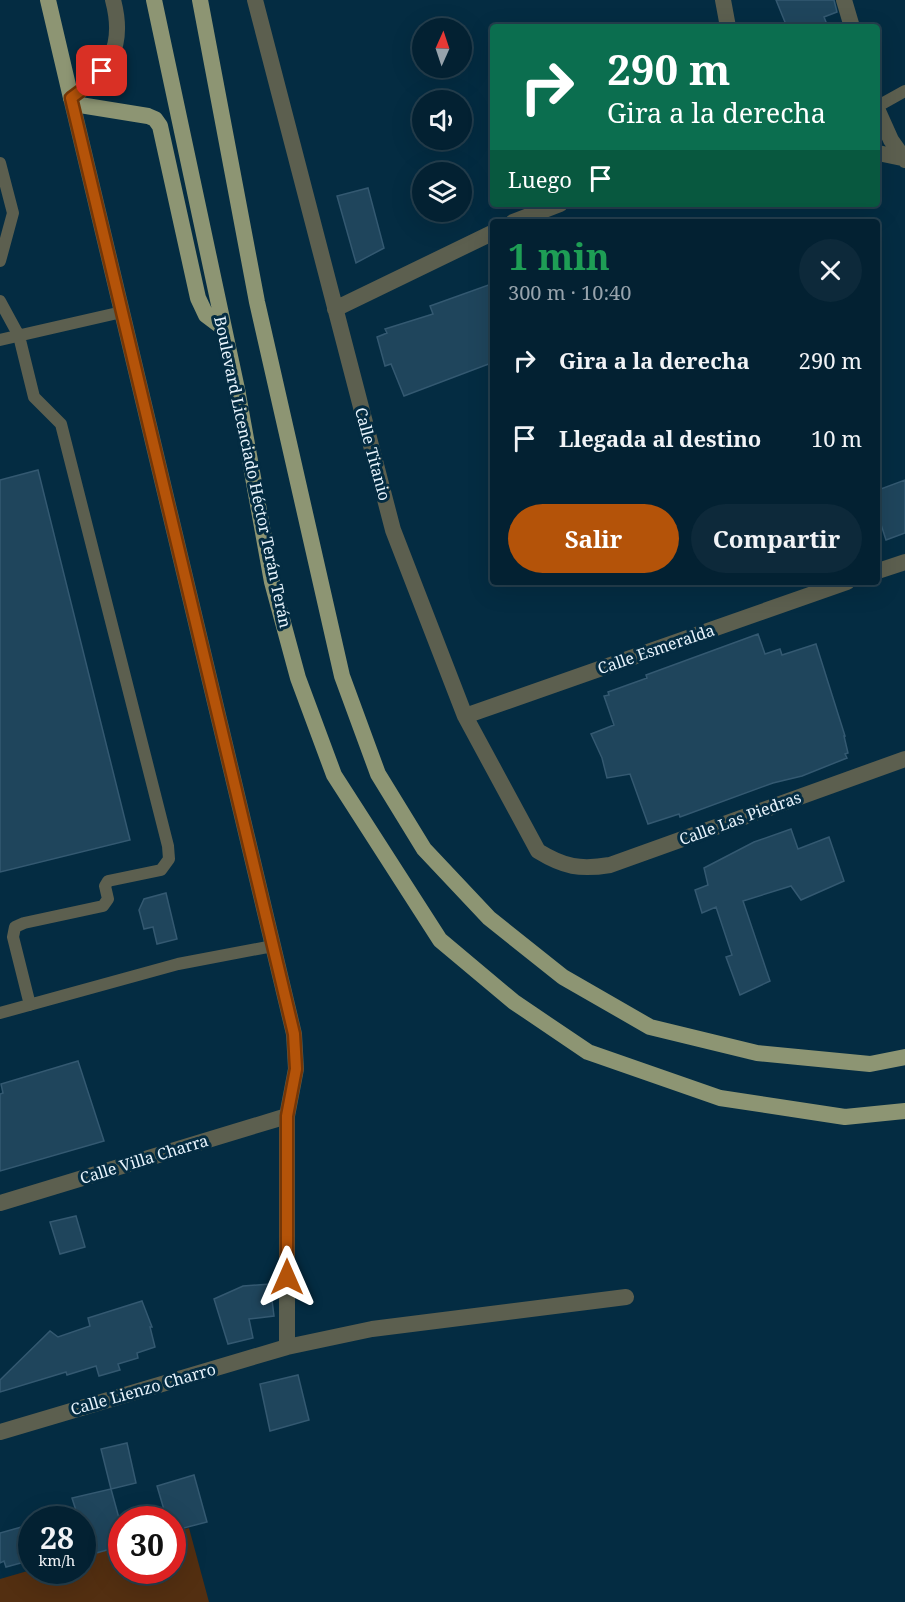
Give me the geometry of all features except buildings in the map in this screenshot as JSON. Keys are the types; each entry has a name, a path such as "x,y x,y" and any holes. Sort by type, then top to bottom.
{"main road":[{"path":"48,0 71,98 80,105 148,116 155,119 160,126 198,298 206,315 222,327"},
{"name":"Boulevard Licenciado Héctor Terán Terán","path":"154,0 237,389 272,582 298,678 333,775 440,940 514,1002 588,1052 720,1098 845,1117 905,1111"},
{"path":"200,0 257,302 342,676 378,774 423,849 489,918 563,977 650,1027 757,1053 870,1064 905,1057"}],"street":[{"path":"113,0 118,39 110,62 94,81 71,98 295,1045 296,1069 287,1116 287,1347"},
{"name":"Calle Titanio","path":"255,0 393,530 465,716 538,850 556,861 573,867"},
{"path":"723,0 727,24"},
{"path":"844,0 851,24"},
{"path":"880,114 898,137 904,159 880,153"},
{"path":"521,219 552,207"},
{"path":"335,309 490,234"},
{"path":"880,570 905,562"},
{"name":"Calle Esmeralda","path":"465,716 838,585"},
{"name":"Calle Las Piedras","path":"573,867 610,865 905,759"},
{"name":"Calle Villa Charra","path":"0,1203 287,1116"},
{"name":"Calle Lienzo Charro","path":"0,1432 287,1347 372,1329 626,1297"}],"lane":[{"path":"880,105 905,91"},
{"path":"0,164 13,213 0,261"},
{"path":"0,301 19,336 34,397 61,424 168,846 169,859 161,870 108,881 105,886 108,899 103,906 24,922 15,927 13,937 30,1005"},
{"path":"0,340 122,312"},
{"path":"0,1013 178,964 273,946"}],"shaded area":[{"path":"189,1528 209,1602 0,1602 0,1579 18,1574 18,1584 96,1584 96,1553 108,1550 108,1584 186,1584 186,1529"}],"route":[{"path":"102,71 94,81 71,98 294,1034 296,1069 287,1116 287,1277"}]}
